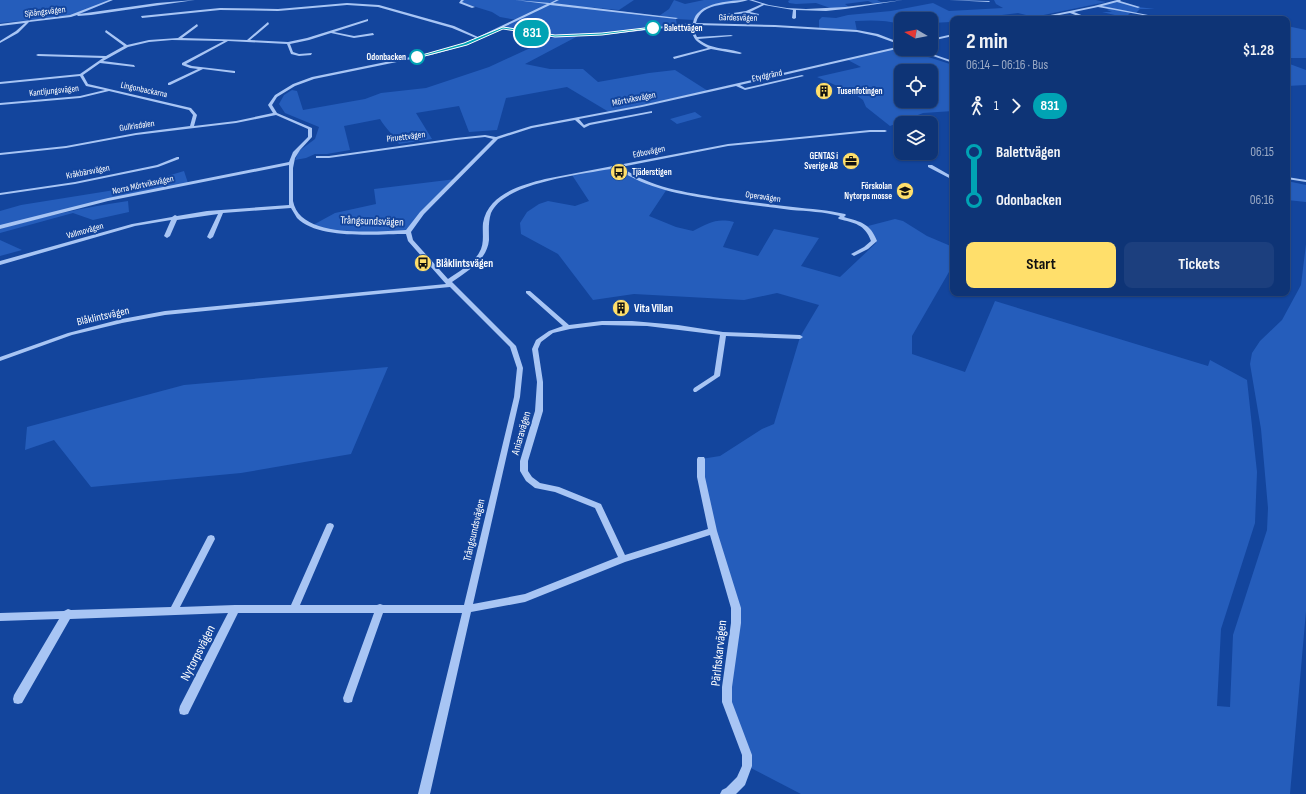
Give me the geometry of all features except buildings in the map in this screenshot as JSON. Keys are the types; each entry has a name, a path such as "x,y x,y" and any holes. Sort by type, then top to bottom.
{"street":[{"name":"Sjöängsvägen","path":"0,25 78,14 112,0"},
{"path":"78,14 91,14 194,0"},
{"path":"463,0 460,2 473,7"},
{"path":"516,0 676,18"},
{"path":"292,206 290,163 295,151 310,137 310,128 276,114 270,105 276,96 294,85 331,73 430,54 466,44 503,28 558,0"},
{"path":"740,53 710,48 703,45 696,38 693,28 694,20 697,15 707,8 749,0 763,5 795,10 828,9 902,0"},
{"path":"945,0 953,3"},
{"path":"950,0 989,1"},
{"path":"1049,16 1099,6 1119,0 1139,8 1136,13"},
{"path":"142,17 220,9 278,10 347,4 378,6 453,27 478,38"},
{"path":"729,14 747,12 763,5"},
{"path":"1099,6 1157,16"},
{"path":"794,18 795,10"},
{"path":"747,12 758,15"},
{"path":"1071,12 1081,16"},
{"path":"0,83 81,75 106,57 126,47 143,42 177,40 248,40 288,43 308,39 367,20"},
{"path":"0,42 17,32 28,22"},
{"path":"248,40 268,23"},
{"name":"Gärdesvägen","path":"503,28 555,36 602,34 694,24 845,29 867,33 894,42"},
{"path":"177,40 197,25"},
{"path":"106,31 126,47"},
{"path":"331,31 354,37 373,34"},
{"path":"696,38 731,36"},
{"path":"938,38 950,36"},
{"path":"228,40 183,64 191,67 234,72"},
{"path":"288,43 292,53 299,55 311,54"},
{"path":"674,58 710,48"},
{"name":"Mörtviksvägen","path":"408,232 422,213 496,138 531,126 642,106 894,49"},
{"path":"38,55 106,57"},
{"path":"936,56 950,61"},
{"name":"Lingonbackarna","path":"100,62 134,66"},
{"name":"Lingonbackarna","path":"169,84 203,68"},
{"name":"Lingonbackarna","path":"81,75 86,85 190,109 195,114 192,127"},
{"name":"Etydgränd","path":"737,85 745,89 802,76"},
{"name":"Kantljungsvägen","path":"0,104 80,97 109,91"},
{"path":"575,118 584,127 589,124 651,112"},
{"name":"Gullrisdalen","path":"0,154 66,147 136,134 236,122 276,114"},
{"name":"Edbovägen","path":"450,284 476,261 484,251 487,243 486,225 490,212 497,202 509,192 530,184 728,145 870,131 885,131"},
{"name":"Piruettvägen","path":"318,157 329,157 456,139 485,136 496,138"},
{"name":"Kråkbärsvägen","path":"0,194 75,183 158,166 177,158"},
{"name":"Norra Mörtviksvägen","path":"0,227 118,198 290,163"},
{"name":"Operavägen","path":"617,166 636,179 667,189 727,200 832,212 843,215 842,218 864,225 872,234 874,241 866,248 854,254"},
{"path":"930,166 950,177"},
{"path":"1290,178 1306,181"},
{"name":"Trångsundsvägen","path":"292,206 302,220 324,230 357,233 408,232 410,240 450,284 513,346 520,368 517,397 424,794"},
{"name":"Vallmovägen","path":"0,263 134,225 175,217 292,206"},
{"path":"210,237 221,212"},
{"path":"167,236 175,217"},
{"name":"Blåklintsvägen","path":"0,359 70,334 122,321 166,313 450,284"},
{"path":"528,292 568,327"},
{"name":"Aniaravägen","path":"623,558 598,506 556,489 538,486 529,479 524,471 524,461 539,411 540,382 535,349 538,340 551,332 577,324 621,322 665,324 723,334 800,337"},
{"path":"696,390 717,376 723,334"},
{"name":"Pärlfiskarvägen","path":"701,458 701,477 713,531 736,608 736,623 727,687 727,702 747,755 747,766 741,781 726,794"},
{"path":"294,609 330,526"},
{"path":"467,608 525,598 623,558 713,531"},
{"path":"174,610 211,539"},
{"path":"348,698 380,608"},
{"name":"Nytorpsvägen","path":"0,617 174,610 467,608"},
{"name":"Nytorpsvägen","path":"184,710 235,609"},
{"path":"18,699 68,614"}],"shaded area":[{"path":"0,0 112,0 78,15 0,23"},
{"path":"463,0 634,0 619,10 586,7 659,16 669,9 674,0 685,4 704,0 747,0 707,8 694,20 676,19 677,26 578,36 525,64 550,69 583,69 598,82 675,70 708,91 609,112 567,87 506,98 497,130 469,132 459,106 416,113 432,139 399,144 380,119 344,126 350,150 327,154 315,154 306,158 295,160 299,151 315,139 319,127 285,113 279,104 284,95 292,90 297,91 303,110 365,99 381,93 426,88 489,67 554,37 503,28 517,20 500,17 492,12 460,2"},
{"path":"877,0 883,3 875,4 868,1 845,4 849,7 833,9 816,3 789,3 788,1"},
{"path":"994,0 1096,0 1106,2 1039,16 1030,16 1018,13 994,16 950,16 950,22 938,23 938,12 894,12 894,23 873,20 855,21 857,31 819,28 819,20 822,17 836,18 848,15 891,11 933,3 949,11 1003,8 996,4"},
{"path":"1117,1 1138,7 1155,9 1140,9 1136,13 1131,12 1128,15 1119,16 1102,12 1112,12 1107,10 1109,9 1099,6"},
{"path":"1290,27 1306,30 1306,58 1290,58"},
{"path":"894,49 894,56 925,56 950,64 950,111 923,113 915,116 894,116 894,124 890,126 866,107 863,100 853,93 817,77 861,67 846,59"},
{"path":"1290,64 1306,70 1306,85 1290,86"},
{"path":"695,112 702,117 677,124 670,119"},
{"path":"617,166 627,174 667,189 649,216 676,227 693,231 717,221 734,222 723,247 758,256 774,229 819,238 801,266 840,277 876,243 874,235 868,226 895,219 903,221 927,236 950,246 950,270 912,336 912,354 965,372 995,301 1208,366 1210,360 1247,380 1257,472 1255,523 1221,629 1217,706 1230,707 1233,635 1267,530 1268,508 1261,429 1250,364 1252,353 1260,341 1282,320 1301,285 1306,244 1306,611 1290,794 801,794 747,766 727,702 736,623 713,531 701,459 720,456 762,429 774,424 800,337 819,305 777,293 744,300 634,294 593,300 558,254 521,234 520,223 527,212 539,204 548,201 575,206 589,201 572,175"},
{"path":"184,171 188,183 118,198 0,227 0,211 21,205 127,188"},
{"path":"456,179 408,232 347,233 335,232 313,225 335,213 376,204 374,189"},
{"path":"1290,182 1306,185 1306,202 1290,200"},
{"path":"128,201 129,212 93,220 73,213 0,233 0,229 32,220 80,209"},
{"path":"0,240 22,250 0,256"},
{"path":"388,367 351,454 241,473 91,487 54,440 25,450 27,427 184,385"}],"bus line":[{"name":"831","path":"417,57 466,44 503,28 555,36 585,36 653,28"}],"place":[{"name":"Balettvägen","path":"653,28"},
{"name":"Odonbacken","path":"417,57"},
{"name":"Tusenfotingen","path":"824,91"},
{"name":"GENTAS i Sverige AB","path":"851,161"},
{"name":"Tjäderstigen","path":"619,172"},
{"name":"Förskolan Nytorps mosse","path":"905,191"},
{"name":"Blåklintsvägen","path":"423,263"},
{"name":"Vita Villan","path":"621,308"}]}
